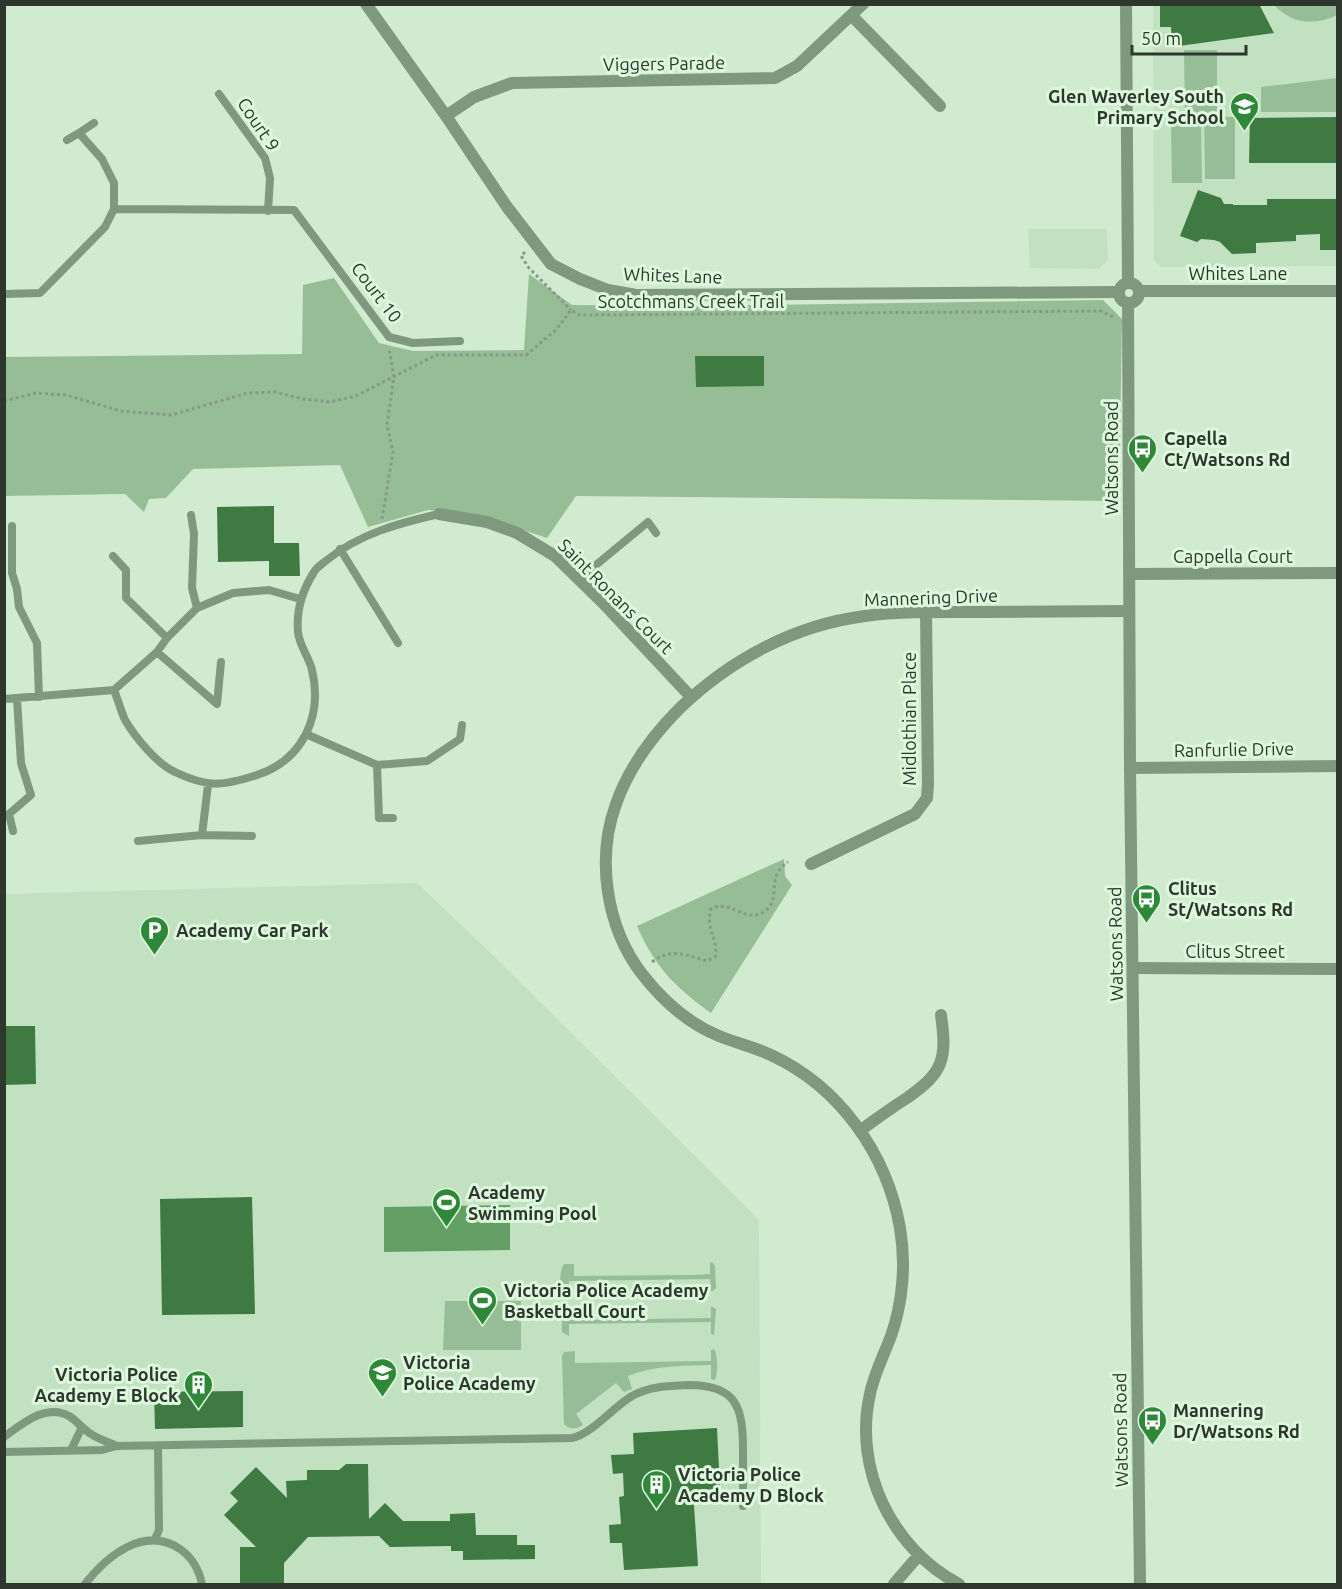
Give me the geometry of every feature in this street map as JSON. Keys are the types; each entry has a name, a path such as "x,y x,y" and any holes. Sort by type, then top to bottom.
{"street":[{"name":"Whites Lane","path":"366,4 446,116 507,207 551,264 608,290 636,295 1118,292"},
{"name":"Viggers Parade","path":"446,116 474,96 512,83 775,78 797,66 863,4"},
{"path":"1126,4 1128,282"},
{"path":"852,16 940,106"},
{"path":"1128,282 1135,284 1139,291 1138,298 1128,303 1121,300 1118,292 1121,285 1128,282"},
{"name":"Whites Lane","path":"1139,291 1338,291"},
{"name":"Watsons Road","path":"1128,303 1130,768 1140,1584"},
{"name":"Saint Ronans Court","path":"439,514 487,522 517,533 555,556 691,697"},
{"name":"Cappella Court","path":"1130,574 1338,573"},
{"name":"Mannering Drive","path":"959,1584 950,1580 919,1555 888,1515 877,1492 866,1442 866,1419 874,1377 897,1318 901,1295 903,1249 896,1208 881,1166 861,1130 824,1090 805,1075 765,1052 719,1036 696,1025 676,1012 640,971 626,949 616,926 607,882 608,835 613,810 622,788 650,741 691,697 719,675 748,656 783,639 815,626 868,615 926,612 1130,611"},
{"name":"Midlothian Place","path":"811,864 915,814 927,798 926,612"},
{"name":"Ranfurlie Drive","path":"1130,768 1338,766"},
{"name":"Clitus Street","path":"1133,968 1338,969"},
{"path":"861,1130 925,1086 934,1076 944,1050 941,1015"},
{"path":"894,1584 919,1555"}],"lane":[{"name":"Court 9","path":"219,94 265,158 270,178 268,211"},
{"path":"68,140 94,123"},
{"path":"4,294 40,293 105,227 114,209 114,183 102,159 79,134"},
{"path":"114,209 268,211"},
{"name":"Court 10","path":"268,211 294,210 389,337 413,343 460,341"},
{"path":"114,690 126,720 148,751 172,772 208,785 236,782 271,771 293,753 308,735 315,702 312,670 298,633 300,599 315,570 340,549 380,530 439,514"},
{"path":"191,515 194,534 192,588 197,608"},
{"path":"579,579 648,522 656,533"},
{"path":"12,526 12,573 19,607 37,643 39,697"},
{"path":"340,549 398,643"},
{"path":"113,556 126,570 126,598 167,638"},
{"path":"4,699 114,690 157,652 167,638 197,608 233,593 269,590 300,599"},
{"path":"157,652 217,704 221,662"},
{"path":"12,831 9,814 31,795 21,763 17,699"},
{"path":"308,735 377,765 428,761 460,739 462,725"},
{"path":"377,765 379,818 393,818"},
{"path":"202,835 208,785"},
{"path":"138,841 202,835 252,836"},
{"path":"4,1452 102,1450 117,1446 572,1438 582,1434 624,1401 643,1391 668,1386 704,1385 728,1395 742,1418 744,1506"},
{"path":"4,1437 31,1418 49,1413 64,1414 92,1435 117,1446"},
{"path":"71,1450 82,1427"},
{"path":"155,1539 159,1530 158,1445"},
{"path":"85,1584 106,1560 134,1544 155,1539 171,1544 188,1555 199,1572 202,1584"}],"path":[{"path":"535,243 521,256 529,268 571,310"},
{"name":"Scotchmans Creek Trail","path":"4,401 36,393 66,395 121,411 171,415 248,393 276,392 303,399 330,402 356,396 436,355 526,355 556,330 571,310 579,315 1101,311 1111,316 1128,317"},
{"path":"380,530 393,453 387,425 394,377 389,337"},
{"path":"652,962 659,957 680,952 707,961 715,957 717,946 708,921 711,909 718,905 726,906 743,914 755,916 766,910 774,899 774,884 778,869 788,862"}],"shaded area":[{"name":"Glen Waverley South Primary School","path":"1153,5 1337,5 1337,266 1161,267 1154,260"},
{"path":"1274,5 1337,5 1337,15 1320,21 1304,21 1288,16"},
{"path":"1184,50 1217,50 1217,113 1185,113"},
{"path":"1337,78 1337,112 1261,112 1261,87"},
{"path":"1204,117 1235,117 1235,179 1205,179"},
{"path":"1201,121 1202,183 1172,183 1171,122"},
{"path":"1028,229 1107,229 1108,260 1099,269 1030,268"},
{"path":"529,274 572,305 687,306 1103,300 1122,319 1119,501 576,496 547,538 470,513 428,510 368,527 340,465 193,469 166,498 149,499 144,512 125,494 5,496 4,357 302,354 303,285 334,278 379,343 413,351 524,350"},
{"path":"784,859 785,876 792,885 711,1013 667,975 651,953 637,926"},
{"name":"Victoria Police Academy","path":"417,883 502,964 759,1220 761,1584 5,1584 4,894"},
{"name":"Academy Swimming Pool","path":"510,1205 510,1250 384,1252 384,1207"},
{"path":"712,1262 715,1266 716,1288 713,1291 711,1291 710,1279 569,1281 569,1297 564,1298 560,1286 564,1264 574,1264 574,1276 694,1275 710,1274 710,1263"},
{"name":"Victoria Police Academy Basketball Court","path":"445,1301 521,1301 521,1350 443,1350"},
{"path":"711,1306 716,1309 714,1335 711,1334 711,1322 569,1324 569,1336 562,1332 562,1311 566,1307 574,1307 575,1320 711,1318"},
{"path":"714,1349 717,1364 715,1380 711,1379 711,1365 669,1367 638,1372 628,1376 632,1389 624,1392 616,1383 576,1414 583,1425 573,1428 564,1424 562,1356 564,1352 575,1351 575,1363 711,1361 711,1350"}],"building":[{"path":"1160,4 1259,4 1274,33 1172,47 1171,27 1160,27"},
{"path":"1338,117 1338,163 1249,163 1250,118"},
{"path":"1198,190 1221,198 1224,204 1233,205 1267,205 1267,199 1338,199 1338,250 1320,250 1320,234 1296,235 1296,241 1256,243 1256,253 1232,254 1220,242 1201,239 1197,242 1180,236"},
{"path":"695,356 764,356 764,386 696,387"},
{"path":"274,506 274,543 299,543 300,576 269,576 269,561 218,562 217,507"},
{"path":"4,1026 35,1026 36,1084 4,1085"},
{"path":"252,1197 255,1314 162,1315 160,1199"},
{"name":"Victoria Police Academy E Block","path":"243,1391 243,1427 155,1429 154,1392"},
{"name":"Victoria Police Academy D Block","path":"717,1428 720,1489 693,1490 698,1566 624,1570 622,1543 610,1543 609,1525 621,1524 619,1497 624,1496 623,1473 613,1474 611,1455 634,1454 633,1433"},
{"path":"346,1464 368,1464 369,1519 385,1503 403,1521 450,1521 450,1514 475,1513 476,1535 517,1535 517,1545 535,1545 535,1559 463,1560 463,1551 451,1551 451,1546 390,1547 379,1536 308,1537 284,1563 284,1584 240,1584 240,1547 256,1547 224,1515 238,1501 230,1493 256,1467 287,1498 286,1481 307,1480 307,1470 339,1470"}],"place":[{"name":"Glen Waverley South Primary School","path":"1245,132"},
{"name":"Capella Ct/Watsons Rd","path":"1143,474"},
{"name":"Clitus St/Watsons Rd","path":"1147,924"},
{"name":"Academy Car Park","path":"155,956"},
{"name":"Academy Swimming Pool","path":"447,1228"},
{"name":"Victoria Police Academy Basketball Court","path":"483,1326"},
{"name":"Victoria Police Academy","path":"382,1398"},
{"name":"Victoria Police Academy E Block","path":"199,1410"},
{"name":"Mannering Dr/Watsons Rd","path":"1152,1446"},
{"name":"Victoria Police Academy D Block","path":"657,1510"}]}
